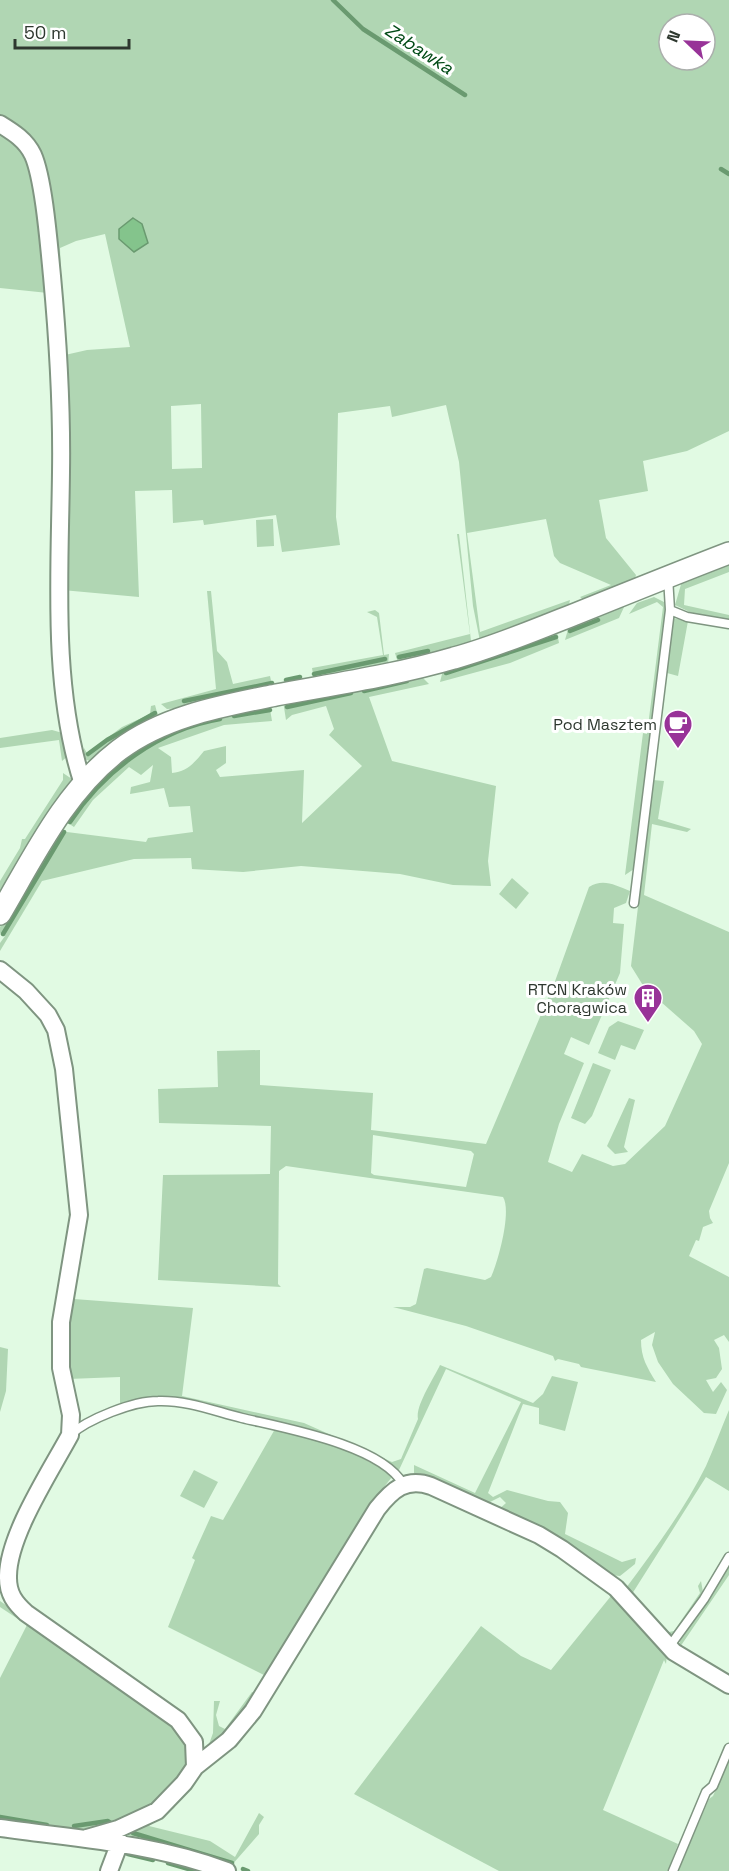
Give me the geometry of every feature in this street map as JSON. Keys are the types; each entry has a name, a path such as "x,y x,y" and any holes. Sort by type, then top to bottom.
{"street":[{"path":"0,124 20,138 33,155 50,254 60,380 60,643 69,725 76,763 83,784"},
{"path":"0,914 56,820 83,784 130,742 179,718 225,705 386,674 460,657 513,639 729,553"},
{"path":"0,970 26,991 48,1015 56,1030 64,1069 79,1215 61,1322 61,1368 71,1415 70,1435 13,1550 8,1579 12,1599 56,1635 178,1720 194,1742 195,1767"},
{"path":"87,1838 118,1829 157,1811 184,1783 195,1767 229,1740 253,1711 374,1515 393,1490 403,1484 414,1482 431,1486 538,1535 562,1549 616,1588 669,1647 681,1657 729,1685"},
{"path":"0,1828 120,1842 165,1851 227,1871"},
{"path":"109,1871 120,1842"}],"lane":[{"path":"634,903 670,610 668,577"},
{"path":"670,610 687,617 729,624"},
{"path":"70,1435 80,1426 132,1405 155,1401 183,1402 319,1437 384,1464 393,1470 403,1484"},
{"path":"669,1647 704,1599 729,1557"},
{"path":"672,1871 706,1792 712,1786 729,1748"}],"shaded area":[{"path":"0,0 729,0 729,431 687,451 643,461 648,491 599,500 606,538 636,575 634,583 586,602 580,597 611,585 560,563 554,556 546,519 467,533 480,632 570,600 568,608 480,641 473,606 459,462 446,405 392,417 390,406 338,413 336,517 340,545 282,552 276,515 204,525 203,520 173,523 172,490 135,491 139,597 62,590 65,355 87,350 130,347 105,234 76,241 60,248 62,305 40,166 0,120","holes":["201,404 202,468 172,469 171,406"]},
{"path":"0,129 15,139 33,166 48,293 0,288"},
{"path":"133,218 142,224 148,243 134,252 119,239 119,229"},
{"path":"273,519 274,546 257,547 256,520"},
{"path":"457,534 459,534 471,641 471,644 398,663 395,653 470,634"},
{"path":"729,561 729,572 685,589 684,605 729,615 729,621 694,614 675,605 682,581"},
{"path":"207,591 211,591 217,651 227,662 233,684 270,676 272,685 182,708 167,709 161,704 216,689"},
{"path":"654,597 664,602 667,616 636,861 634,869 625,875 643,733 647,734 663,607 657,602 629,614 637,603"},
{"path":"625,605 619,618 565,640 569,626"},
{"path":"375,610 379,613 384,655 389,654 388,665 314,680 312,668 383,655 377,617 367,612"},
{"path":"673,618 688,621 678,676 667,673"},
{"path":"557,632 559,643 510,663 440,682 443,670"},
{"path":"421,676 429,684 369,697 392,761 496,786 488,861 491,886 453,885 400,874 301,866 243,872 192,869 191,858 134,859 42,881 0,951 0,943 5,936 0,933 0,927 59,831 146,842 148,838 193,832 190,806 169,807 164,788 130,794 131,787 150,782 153,765 141,775 129,767 93,800 74,827 65,821 98,778 161,732 269,703 272,721 224,725 158,748 171,757 172,773 194,763 204,751 226,746 226,763 216,770 220,777 304,770 302,823 362,766 329,735 334,729 326,706 292,715 286,720 283,701"},
{"path":"155,705 158,716 96,760 84,759 84,748 87,753 122,727 150,714 151,706"},
{"path":"52,730 66,734 69,755 62,761 59,740 0,748 0,738"},
{"path":"63,773 72,779 70,785 0,900 0,881 20,848 22,839 25,839 63,780"},
{"path":"653,780 664,781 658,819 691,829 687,832 652,824 644,895 729,932 729,1163 709,1211 713,1223 703,1227 699,1241 696,1240 689,1256 729,1277 729,1342 724,1335 714,1340 719,1348 722,1369 716,1378 706,1380 713,1392 721,1382 727,1390 716,1414 704,1413 673,1384 658,1362 652,1345 655,1332 641,1340 641,1346 647,1367 656,1382 581,1367 579,1364 558,1359 555,1361 553,1356 466,1326 393,1307 410,1307 416,1304 424,1269 427,1268 485,1280 491,1277 505,1225 506,1213 503,1197 286,1166 279,1171 278,1284 281,1287 158,1280 163,1175 270,1174 271,1126 159,1123 158,1089 218,1087 217,1051 260,1050 260,1085 373,1093 371,1130 486,1144 554,984 589,887 599,883 609,883 630,891 626,903 614,908 613,923 624,924 620,973 589,1045 571,1037 564,1054 584,1063 559,1124 548,1162 572,1172 582,1154 613,1166 625,1164 665,1126 702,1044 694,1031 644,987 631,966","holes":["373,1135 471,1151 474,1154 466,1187 371,1173"]},
{"path":"512,878 529,893 516,909 499,894"},
{"path":"618,1021 644,1030 635,1050 621,1045 615,1060 598,1053 609,1027"},
{"path":"593,1063 611,1070 592,1116 585,1124 571,1118"},
{"path":"629,1098 635,1100 624,1147 628,1152 615,1154 607,1146"},
{"path":"84,1175 87,1215 74,1299 193,1308 182,1396 304,1423 392,1462 401,1459 418,1419 419,1407 440,1365 533,1403 543,1394 552,1376 578,1382 565,1431 539,1424 539,1408 523,1404 488,1493 493,1497 507,1490 560,1502 568,1513 565,1534 622,1562 636,1558 635,1564 620,1576 611,1575 497,1511 506,1503 500,1497 486,1504 414,1473 414,1465 475,1493 521,1402 446,1369 399,1470 363,1452 163,1397 148,1397 120,1406 120,1377 68,1379 65,1366 79,1176"},
{"path":"0,1347 8,1349 6,1391 0,1412"},
{"path":"729,1410 729,1491 706,1477 632,1594 669,1632 674,1631 700,1593 698,1586 701,1581 703,1592 674,1634 669,1635 654,1624 626,1593 626,1588 679,1514 706,1466"},
{"path":"275,1429 289,1430 319,1438 362,1458 388,1472 392,1477 367,1508 343,1546 341,1555 244,1718 208,1747 213,1733 214,1701 220,1701 216,1715 219,1726 225,1729 252,1692 257,1693 266,1676 168,1627 195,1560 192,1558 211,1516 223,1520"},
{"path":"194,1470 218,1482 204,1508 180,1496"},
{"path":"729,1562 729,1575 680,1647 680,1641"},
{"path":"583,1574 597,1579 667,1654 666,1664 664,1660 603,1810 678,1844 668,1871 499,1871 354,1794 481,1626 521,1656 551,1670 611,1596"},
{"path":"0,1601 149,1702 189,1743 189,1767 162,1801 98,1829 81,1830 0,1821 0,1678 27,1625 0,1607"},
{"path":"729,1760 729,1871 678,1871 709,1799 713,1796"},
{"path":"179,1798 174,1808 149,1826 210,1841 235,1857 259,1813 264,1817 259,1825 259,1834 231,1866 125,1835"}],"waterway":[{"name":"Zabawka","path":"333,0 363,29 465,95"},
{"path":"721,169 729,174"},
{"path":"570,631 598,620"},
{"path":"446,673 556,637"},
{"path":"399,657 428,651"},
{"path":"314,674 385,659"},
{"path":"286,680 300,677"},
{"path":"364,691 407,681"},
{"path":"184,701 272,683"},
{"path":"287,707 351,693"},
{"path":"234,716 270,710"},
{"path":"88,754 107,740 155,713"},
{"path":"70,822 100,785 136,754 177,732 220,719"},
{"path":"3,934 64,832"},
{"path":"0,1817 47,1825"},
{"path":"74,1826 108,1821 111,1823"},
{"path":"133,1833 232,1863"},
{"path":"128,1854 153,1860"},
{"path":"168,1863 195,1871"},
{"path":"243,1869 248,1871"}],"place":[{"name":"Pod Masztem","path":"678,750"},
{"name":"RTCN Kraków Chorągwica","path":"648,1024"}]}
